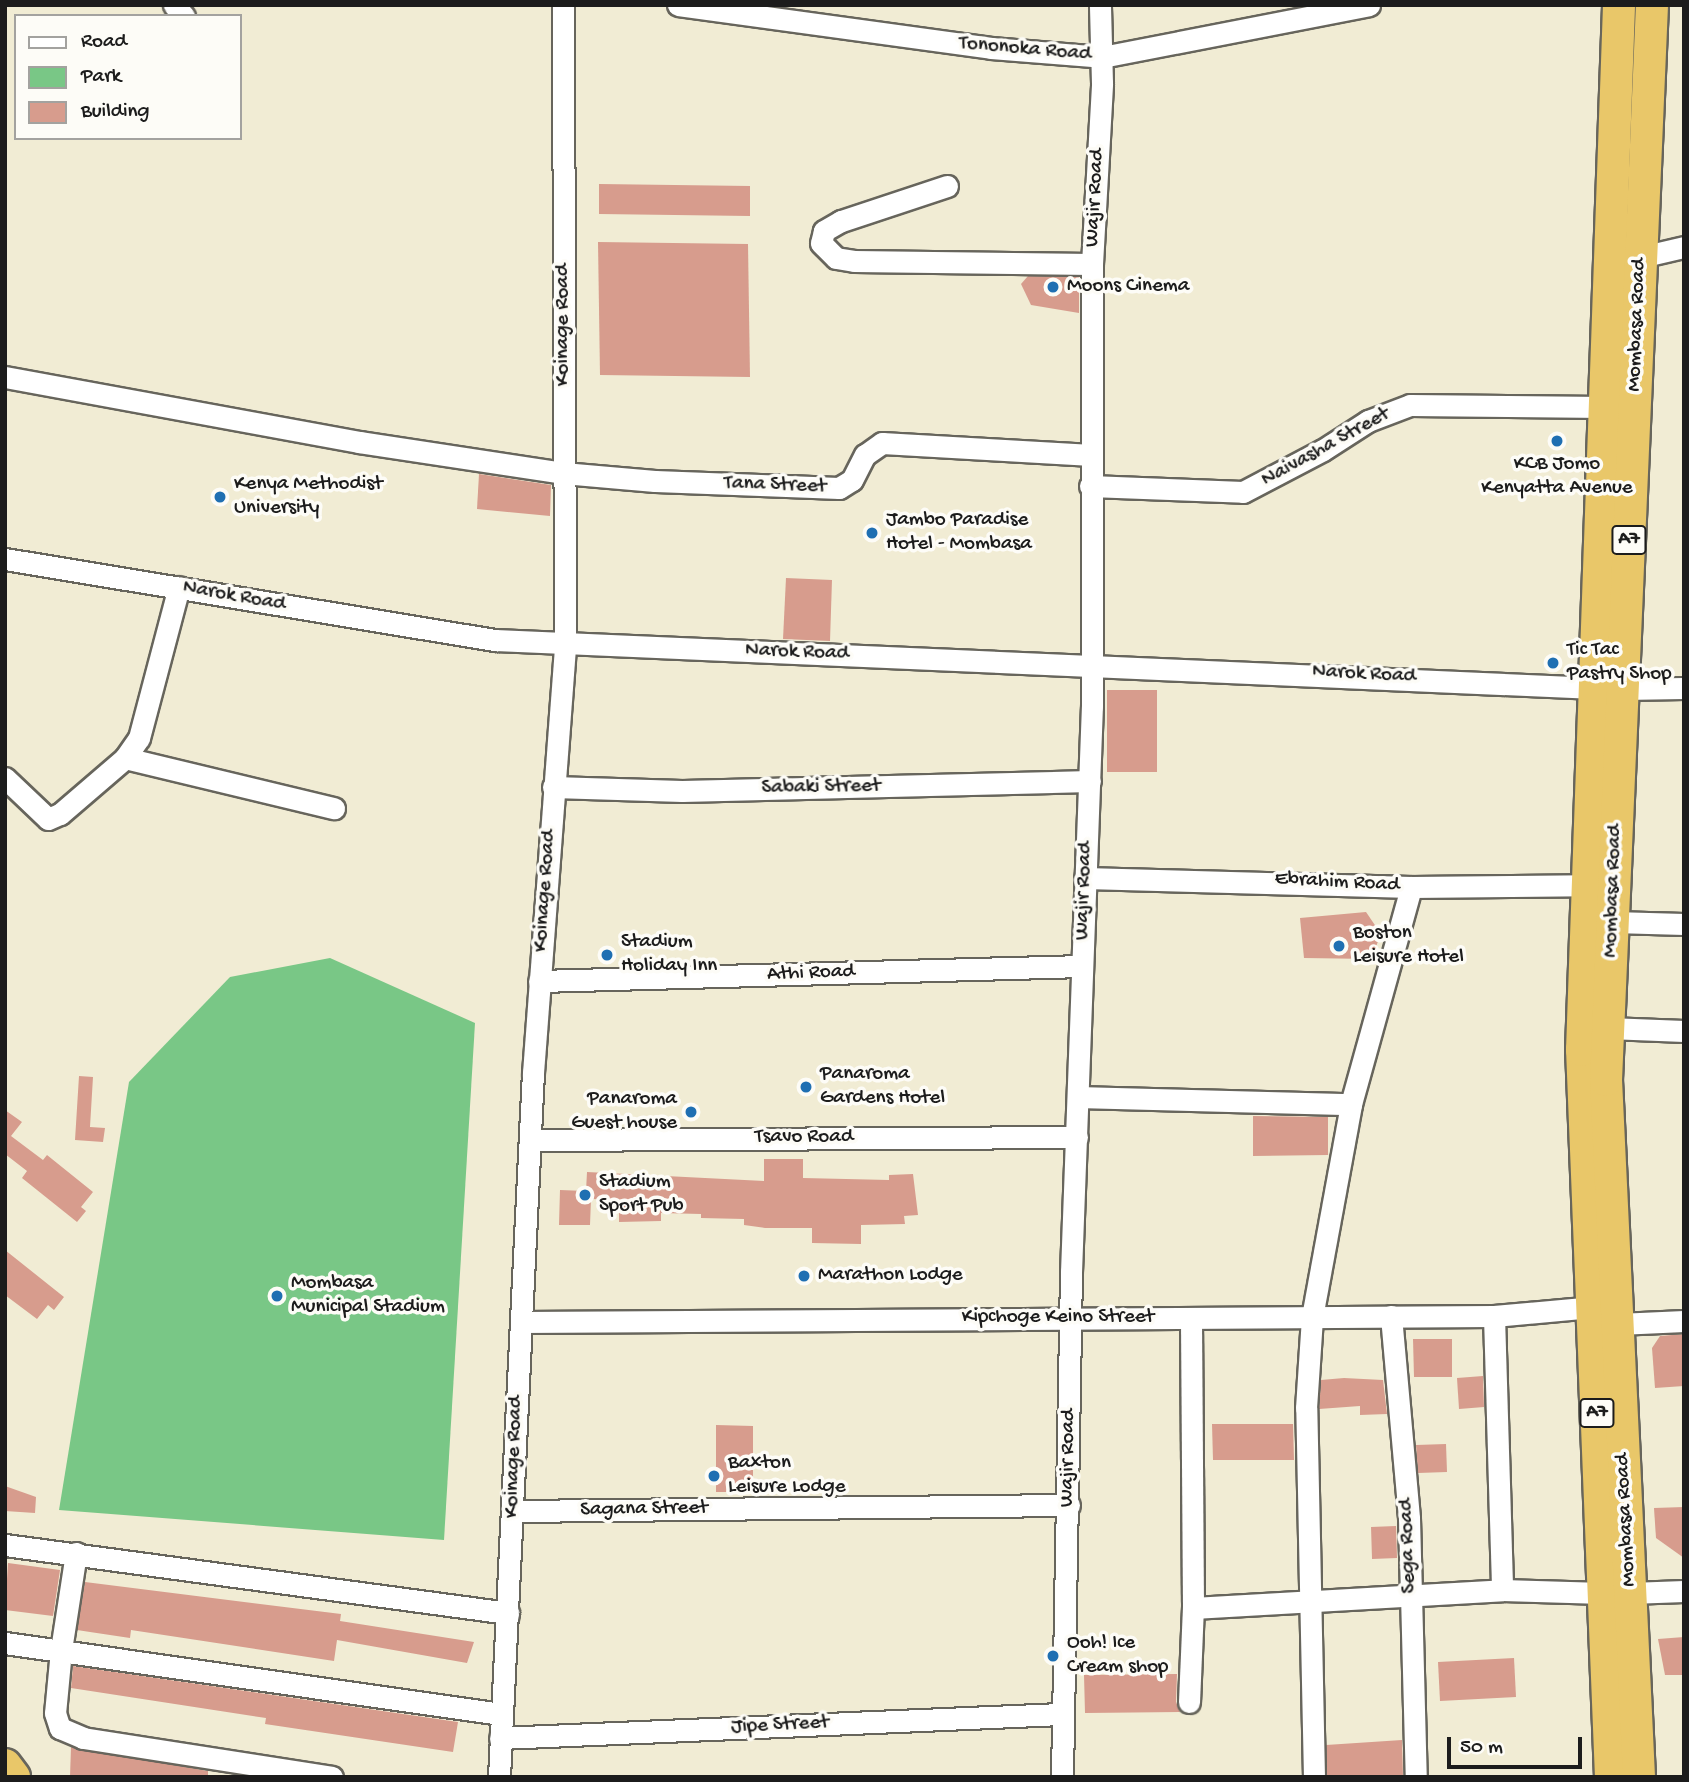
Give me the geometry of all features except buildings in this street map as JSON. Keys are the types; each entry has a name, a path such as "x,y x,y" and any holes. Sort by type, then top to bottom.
{"highway":[{"name":"Mombasa Road","path":"1611,634 1605,407 1619,5"},
{"name":"Mombasa Road","path":"1603,1273 1606,1080 1613,922 1607,736 1611,634 1641,257 1652,5"},
{"name":"Mombasa Road","path":"1607,736 1588,885 1582,1050 1603,1273 1617,1593 1611,1777"},
{"name":"Mombasa Road","path":"1617,1593 1639,1777"},
{"path":"5,1765 15,1777"}],"street":[{"name":"Koinage Road","path":"499,1777 513,1511 513,1432 522,1322 539,981 565,644 564,5"},
{"name":"Tononoka Road","path":"678,5 782,13 991,48 1102,57 1369,5"},
{"name":"Wajir Road","path":"1062,1777 1060,1714 1069,1505 1078,1097 1093,664 1090,486 1092,264 1102,57 1100,5"},
{"path":"947,186 841,221 824,231 821,243 836,258 854,261 1092,264"},
{"path":"1641,257 1684,247"},
{"name":"Tana Street","path":"5,377 359,442 563,473 831,489 852,480 865,455 882,443 1091,455"},
{"name":"Naivasha Street","path":"1090,486 1243,492 1368,421 1410,405 1605,407"},
{"name":"Narok Road","path":"5,559 495,640 1609,688 1684,688"},
{"path":"5,778 12,780 48,819 60,814 125,758 139,738 179,587"},
{"path":"125,758 334,808"},
{"name":"Sabaki Street","path":"553,787 682,792 1090,781"},
{"name":"Ebrahim Road","path":"1085,878 1411,887 1588,885"},
{"path":"1314,1777 1308,1601 1306,1408 1312,1317 1351,1104 1411,887"},
{"path":"1613,922 1684,924"},
{"name":"Athi Road","path":"539,981 1082,966"},
{"path":"1608,1028 1684,1031"},
{"path":"1078,1097 1351,1104"},
{"name":"Tsavo Road","path":"531,1140 1077,1137"},
{"name":"Kipchoge Keino Street","path":"522,1322 1072,1317 1191,1320 1605,1315 1684,1321"},
{"name":"Sega Road","path":"1391,1316 1409,1518 1416,1777"},
{"path":"1493,1316 1502,1590"},
{"path":"1189,1702 1193,1608 1191,1320"},
{"name":"Sagana Street","path":"513,1511 1069,1505"},
{"path":"5,1545 508,1613"},
{"path":"76,1553 61,1650 55,1713 60,1728 69,1734 332,1777"},
{"path":"1193,1608 1240,1609 1308,1601 1502,1590 1617,1593 1684,1591"},
{"path":"5,1643 501,1714"},
{"name":"Jipe Street","path":"500,1738 1060,1714"}],"green space":[{"name":"Mombasa Municipal Stadium","path":"330,958 475,1023 444,1540 59,1510 129,1082 230,977"}],"place":[{"name":"Moons Cinema","path":"1053,287"},
{"name":"KCB Jomo Kenyatta Avenue","path":"1557,441"},
{"name":"Kenya Methodist University","path":"220,497"},
{"name":"Jambo Paradise Hotel - Mombasa","path":"872,533"},
{"name":"Tic Tac Pastry Shop","path":"1553,663"},
{"name":"Boston Leisure Hotel","path":"1339,946"},
{"name":"Stadium Holiday Inn","path":"607,955"},
{"name":"Panaroma Gardens Hotel","path":"806,1087"},
{"name":"Panaroma Guest house","path":"691,1112"},
{"name":"Stadium Sport Pub","path":"585,1195"},
{"name":"Marathon Lodge","path":"804,1276"},
{"name":"Mombasa Municipal Stadium","path":"277,1296"},
{"name":"Baxton Leisure Lodge","path":"714,1476"},
{"name":"Ooh! Ice Cream shop","path":"1053,1656"}]}
